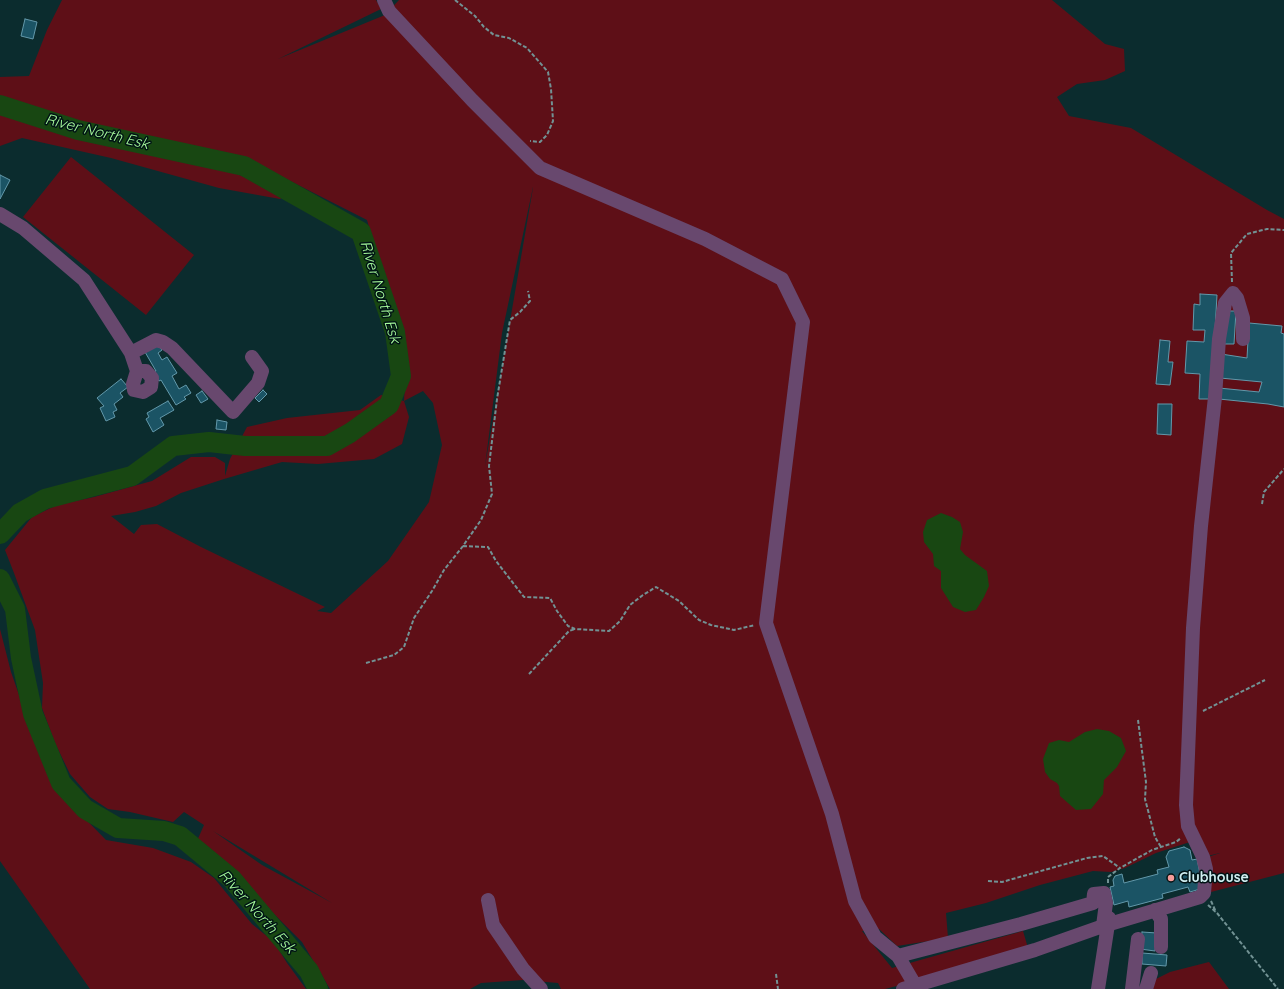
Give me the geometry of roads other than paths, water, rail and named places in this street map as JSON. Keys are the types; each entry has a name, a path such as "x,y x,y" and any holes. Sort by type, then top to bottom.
{"lane":[{"path":"384,0 389,12 472,100 540,168 705,239 782,279 803,322 766,623 832,814 855,901 875,937 898,956 909,987 1035,950 1105,925 1200,897 1204,892 1206,869 1203,857 1188,826 1186,805 1193,628 1215,397 1219,339 1225,303 1232,293 1237,298 1243,318 1243,339"},
{"path":"0,214 23,228 84,280 131,353 137,371"},
{"path":"131,353 156,340 163,342 172,348 233,412 258,383 262,371 252,356"},
{"path":"1105,925 1112,906 1108,890"},
{"path":"898,956 1021,924 1093,903 1094,894 1104,893 1106,903 1105,925 1098,989"},
{"path":"488,900 493,925 523,969 541,989"},
{"path":"1155,910 1161,919 1161,947"},
{"path":"1132,989 1138,939"},
{"path":"1146,989 1151,973"}],"waterway":[{"name":"River North Esk","path":"0,105 78,130 244,166 361,232 395,332 401,376 389,405 350,433 327,446 245,446 209,442 173,446 132,476 45,499 20,513 0,534"},
{"name":"River North Esk","path":"0,579 15,609 21,658 33,714 61,783 85,809 118,828 164,831 180,836 232,879 309,971 318,989"}],"place":[{"name":"Clubhouse","path":"1171,878"}]}
